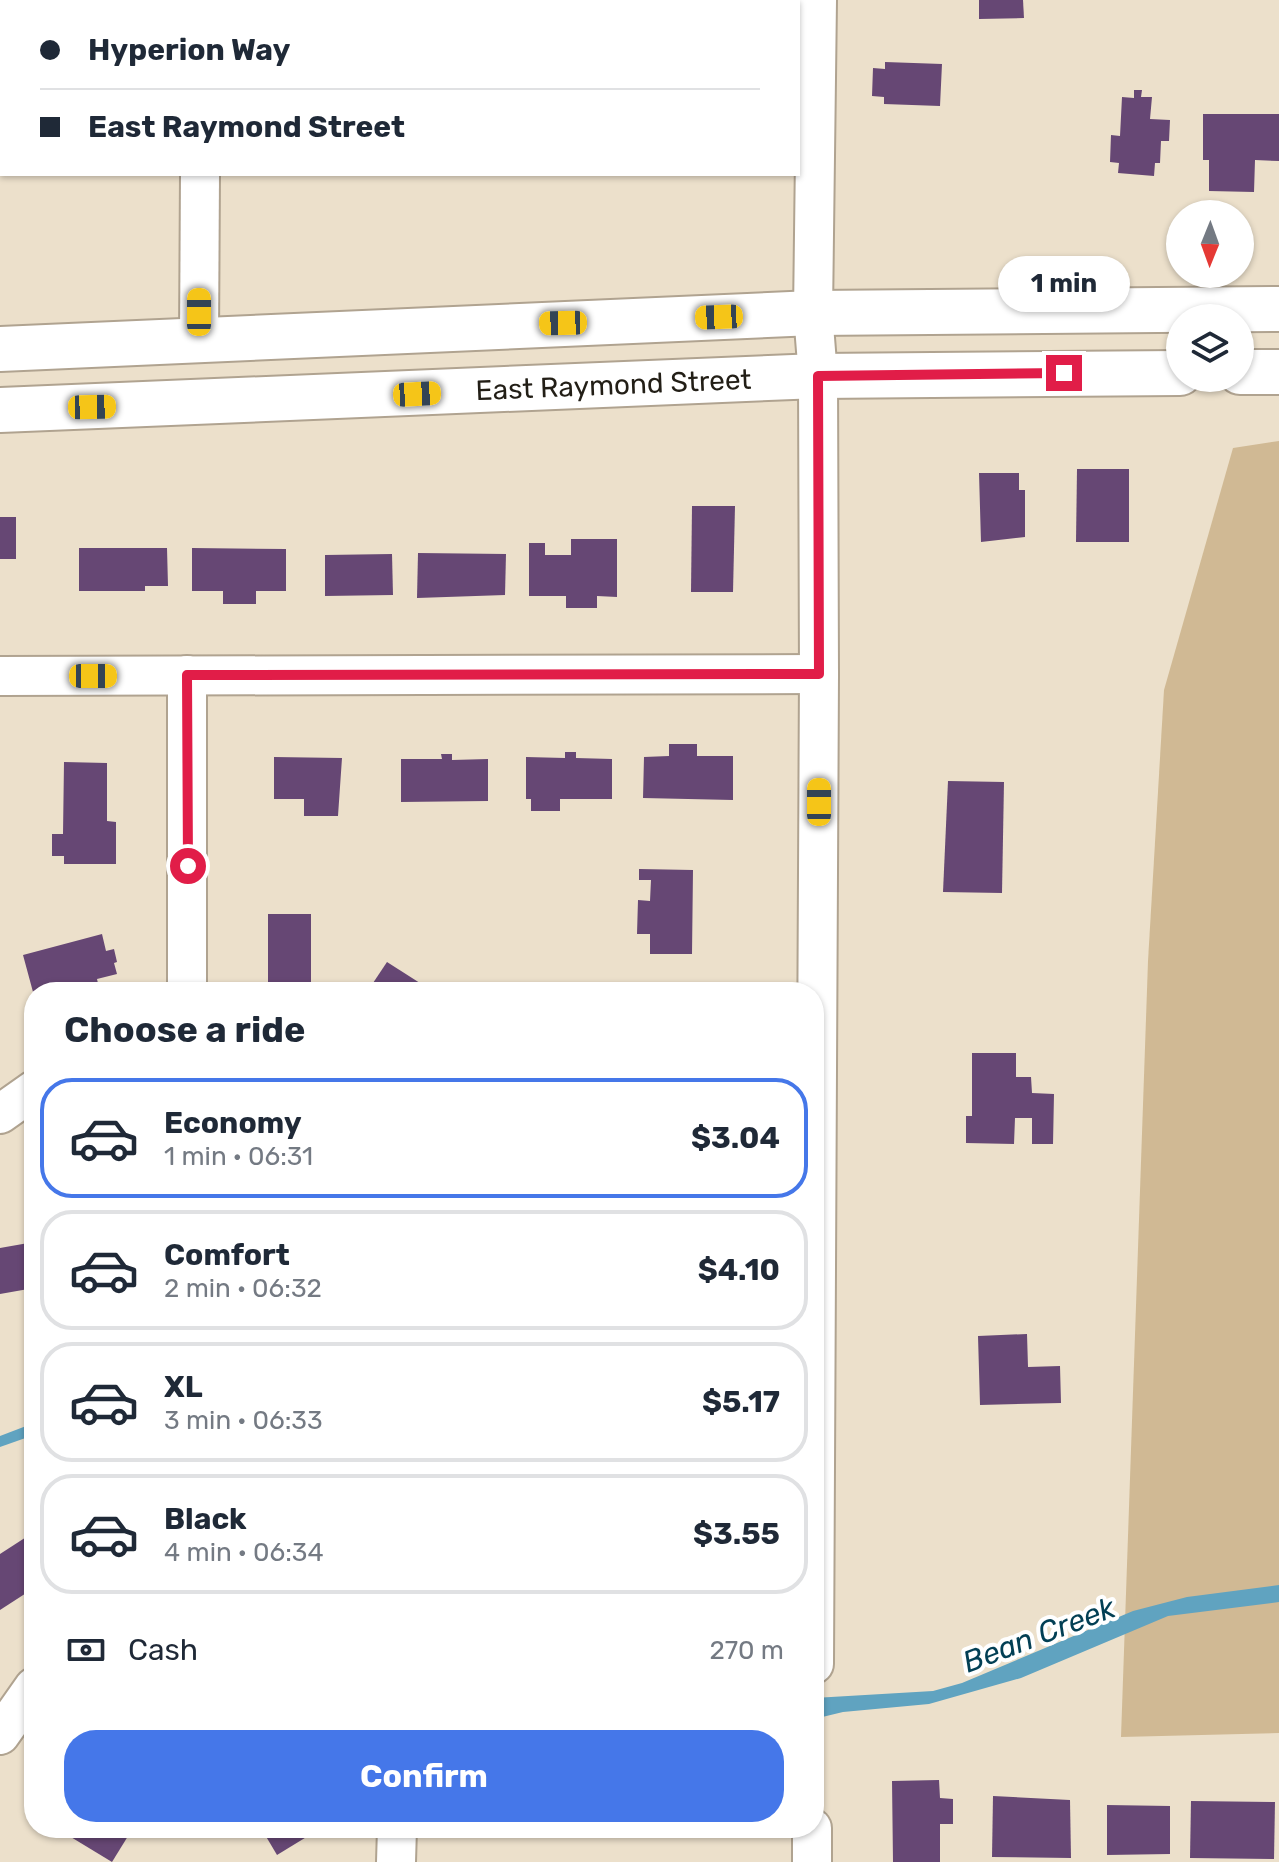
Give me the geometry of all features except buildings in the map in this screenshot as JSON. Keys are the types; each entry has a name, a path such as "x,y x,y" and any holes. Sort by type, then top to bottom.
{"main road":[{"path":"0,349 813,313 1279,309"},
{"path":"1254,372 1279,372"},
{"name":"East Raymond Street","path":"0,410 818,376 1166,373"}],"street":[{"path":"817,0 813,313 818,376 817,982"},
{"path":"199,340 200,176"},
{"path":"0,676 819,674"},
{"path":"187,675 187,982"},
{"path":"0,1114 24,1097"},
{"path":"0,1735 24,1701"},
{"path":"396,1862 397,1838"},
{"path":"812,1838 812,1862"}],"shaded area":[{"path":"1279,441 1279,1733 1121,1737 1148,961 1164,690 1233,448"}],"water":[{"path":"24,1427 24,1439 0,1447 0,1436"},
{"path":"1279,1585 1279,1602 1168,1616 1021,1678 929,1704 824,1717 824,1697 933,1691 962,1683 1133,1611 1187,1597"}],"route":[{"path":"188,866 187,675 819,674 818,376 1064,373"}],"water label":[{"name":"Bean Creek","path":"1039,1635"}]}
